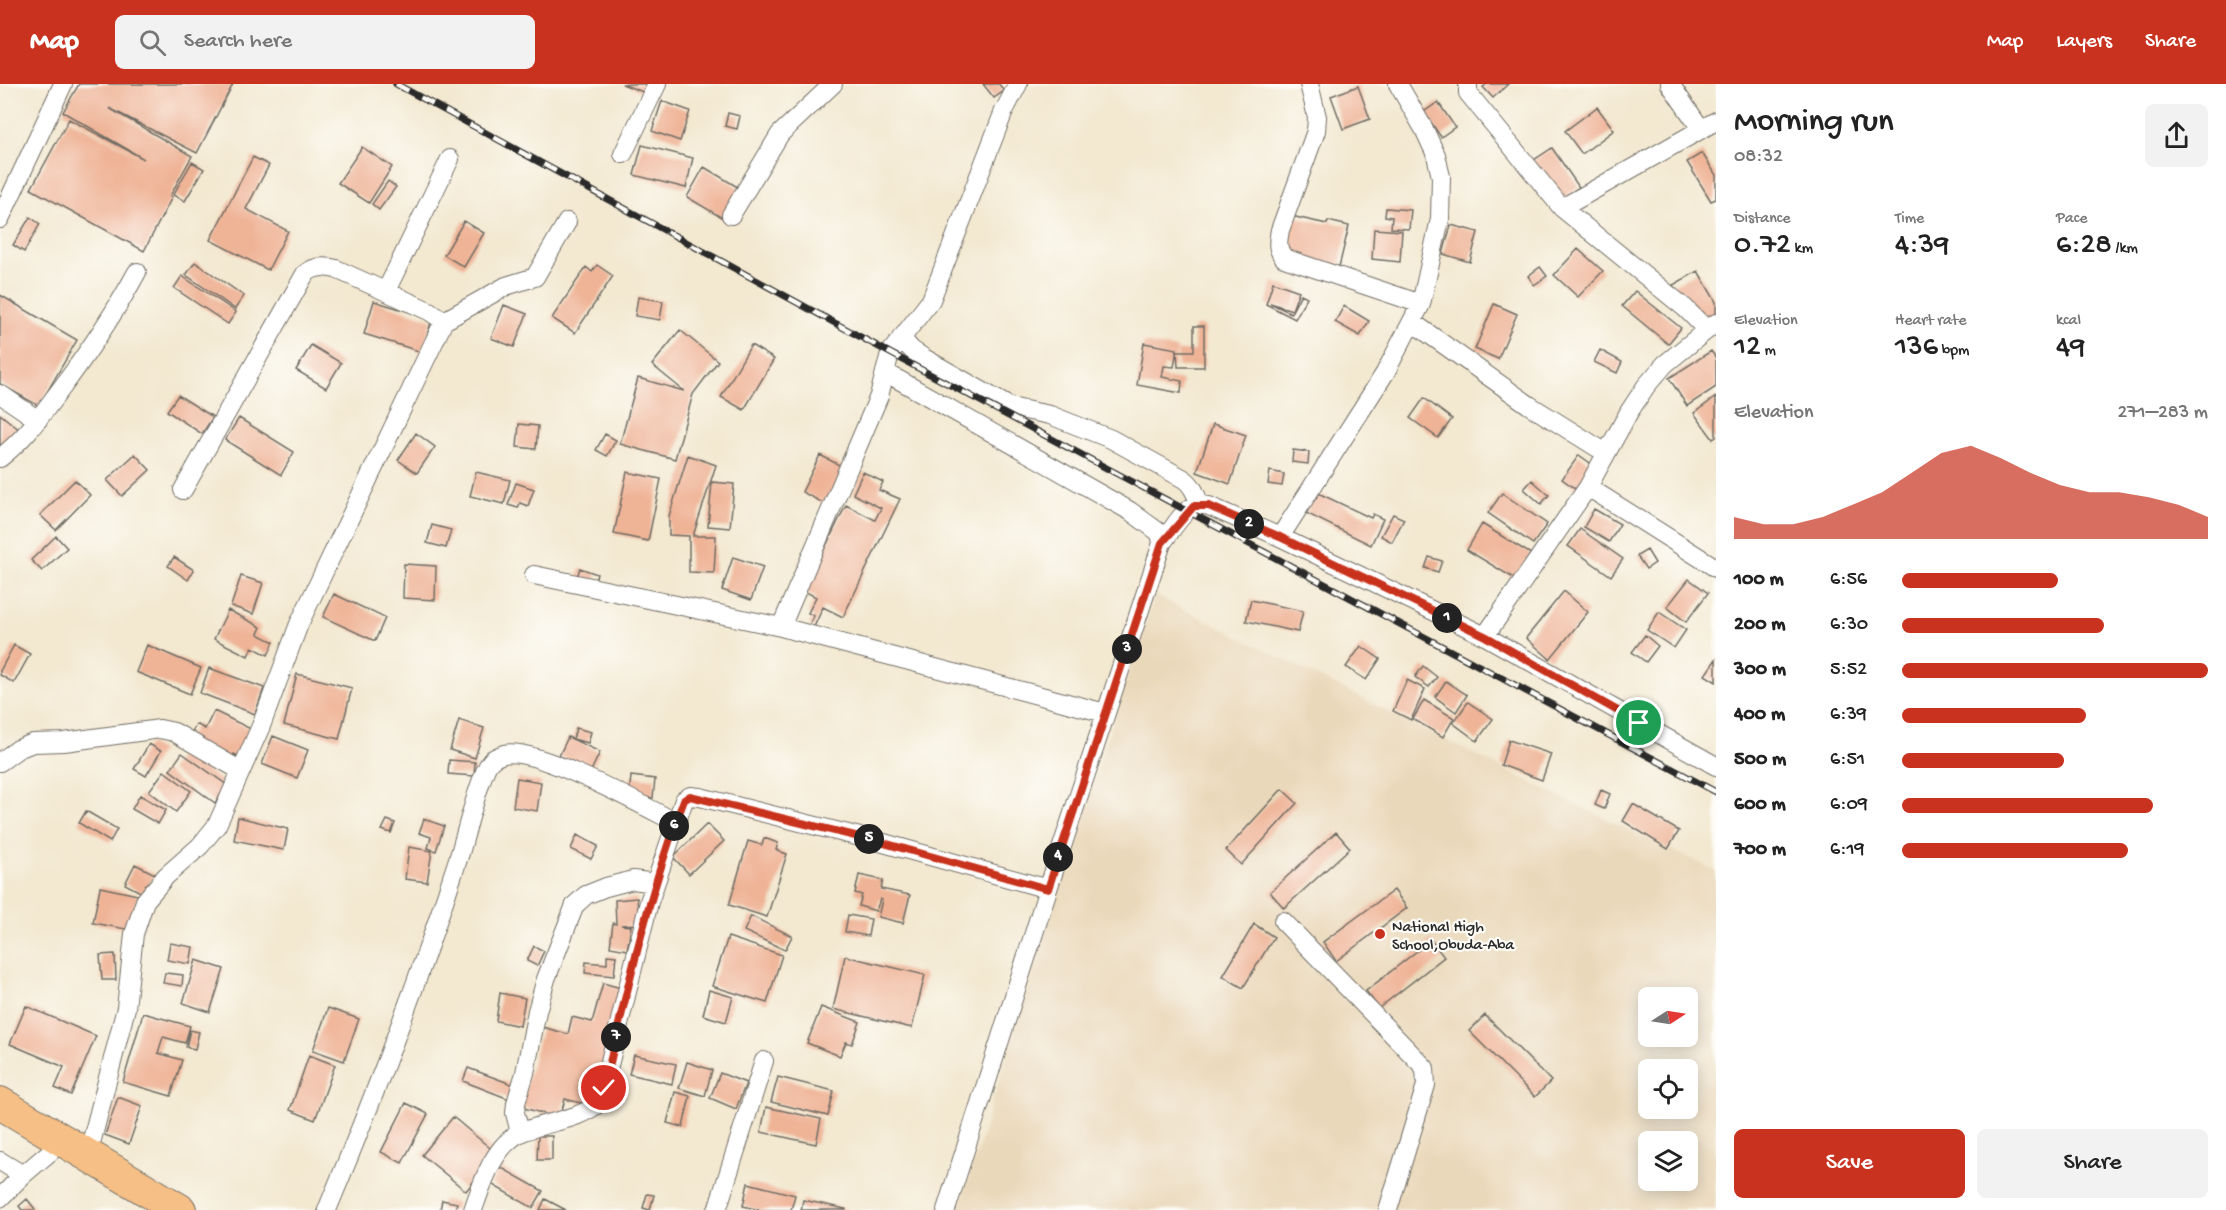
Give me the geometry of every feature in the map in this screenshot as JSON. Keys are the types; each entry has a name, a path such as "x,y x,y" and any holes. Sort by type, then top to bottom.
{"highway":[{"path":"0,1103 180,1210"}],"street":[{"path":"0,219 63,84"},
{"path":"622,153 657,84"},
{"path":"731,215 780,134 833,84"},
{"path":"781,627 879,396 891,353 927,309 1004,111 1018,84"},
{"path":"1309,84 1317,117 1316,131 1280,230 1278,251 1284,258 1421,304"},
{"path":"1280,537 1385,373 1421,304 1440,219 1441,177 1436,155 1424,129 1398,84"},
{"path":"1467,84 1468,93 1562,208 1711,327 1665,364 1646,386 1588,487 1485,636"},
{"path":"1562,208 1708,125 1670,84"},
{"path":"386,291 450,159"},
{"path":"0,1198 23,1175 76,1148 126,1008 134,934 145,901 166,876 200,846 218,825 261,726 299,624 444,321 506,286 535,277 567,222"},
{"path":"183,490 305,274 310,269 326,267 386,291 429,311 444,321"},
{"path":"0,458 26,437 118,308 137,272"},
{"path":"1412,322 1529,405 1606,453"},
{"path":"901,338 912,350 924,358 1010,407 1050,415 1111,439 1184,479 1195,491 1200,505"},
{"path":"885,372 1130,511 1160,533 1162,543"},
{"path":"0,394 38,420"},
{"path":"1588,487 1716,568"},
{"path":"946,1210 1048,889 1162,543 1194,506 1209,506 1280,537 1485,636 1716,766"},
{"path":"534,575 781,627 1105,713"},
{"path":"0,762 18,749 33,743 64,742 159,729 174,732 241,771"},
{"path":"327,1210 369,1110 448,890 473,814 482,776 491,760 506,753 529,757 582,775 675,822"},
{"path":"473,1210 493,1161 520,1133 566,1120 592,1109 600,1102 634,955 655,883 675,822 684,800 690,796 880,842 1048,889"},
{"path":"520,1133 515,1113 516,1103 525,1073 537,1011 546,979 575,905 586,895 606,887 633,880 655,883"},
{"path":"1283,921 1425,1068 1426,1085 1388,1210"},
{"path":"717,1210 764,1061"},
{"path":"0,1161 23,1175"}],"shaded area":[{"name":"National High School,Obuda-Aba","path":"1155,595 1556,795 1716,871 1716,1210 959,1210 1072,845"}],"building":[{"path":"79,84 233,84 197,153 109,108 192,156 144,251 31,189 69,119 144,159 63,112"},
{"path":"622,84 646,84 643,92"},
{"path":"983,84 999,84 1004,91 994,98"},
{"path":"1487,84 1508,84 1493,98 1483,87"},
{"path":"1358,86 1370,119 1343,129 1331,96"},
{"path":"662,101 690,111 680,141 652,131"},
{"path":"1438,102 1455,127 1441,137 1424,112"},
{"path":"1597,107 1614,130 1582,154 1565,131"},
{"path":"728,113 740,116 737,129 725,126"},
{"path":"642,145 693,158 686,188 634,175"},
{"path":"362,147 392,167 369,203 338,183"},
{"path":"1552,148 1579,187 1559,201 1531,162"},
{"path":"1702,153 1716,175 1716,199 1711,201 1687,162"},
{"path":"253,157 269,165 246,209 288,231 268,270 210,240"},
{"path":"192,162 204,169 185,201 173,195"},
{"path":"704,167 741,189 724,219 687,197"},
{"path":"388,181 396,187 379,210 372,204"},
{"path":"1386,208 1411,210 1409,229 1391,228 1392,217 1385,216"},
{"path":"1291,216 1349,226 1338,271 1281,257"},
{"path":"30,217 40,224 24,252 13,245"},
{"path":"464,221 484,233 464,267 444,255"},
{"path":"1451,225 1478,232 1470,262 1443,254"},
{"path":"1374,229 1402,231 1400,262 1372,259"},
{"path":"1578,249 1603,271 1578,297 1554,275"},
{"path":"195,262 244,296 235,309 186,275"},
{"path":"597,265 613,276 575,333 552,318 586,267 592,272"},
{"path":"1540,267 1547,276 1534,285 1528,276"},
{"path":"1698,271 1716,302 1716,327 1702,335 1673,285"},
{"path":"182,276 236,312 228,324 174,288"},
{"path":"1273,282 1299,291 1292,310 1270,303 1291,313 1301,294 1307,297 1295,319 1266,304"},
{"path":"1635,291 1681,328 1668,344 1622,306"},
{"path":"0,295 77,340 39,406 0,384"},
{"path":"638,297 663,301 660,320 635,316"},
{"path":"374,301 432,319 422,352 364,334"},
{"path":"1494,304 1517,314 1498,359 1475,349"},
{"path":"504,305 527,314 514,347 491,338"},
{"path":"1344,306 1369,321 1360,336 1335,322"},
{"path":"1194,326 1204,326 1204,367 1178,367 1177,351 1194,351"},
{"path":"680,330 718,361 693,394 675,459 620,444 638,378 684,391 652,365"},
{"path":"1144,343 1177,349 1174,367 1164,366 1162,377 1182,381 1181,393 1137,385"},
{"path":"311,345 341,363 326,388 296,370"},
{"path":"751,345 774,359 744,410 721,397"},
{"path":"1600,350 1622,362 1617,373 1594,362"},
{"path":"1711,351 1716,358 1716,387 1687,406 1669,378"},
{"path":"178,395 213,417 202,434 167,411"},
{"path":"1716,397 1716,437 1713,439 1694,413"},
{"path":"1424,398 1452,419 1438,438 1410,418"},
{"path":"0,414 26,435 12,453 0,444"},
{"path":"239,418 294,452 281,475 225,440"},
{"path":"519,424 538,426 536,449 517,447"},
{"path":"1213,424 1246,435 1230,484 1197,472"},
{"path":"416,433 435,447 417,473 398,460"},
{"path":"605,434 616,440 607,456 596,450"},
{"path":"1293,450 1309,452 1308,464 1292,462"},
{"path":"135,454 150,470 122,496 107,480"},
{"path":"688,455 716,465 693,536 716,536 714,573 689,572 689,536 669,535 669,516"},
{"path":"820,455 845,468 827,505 802,492"},
{"path":"1579,455 1597,468 1580,492 1562,479"},
{"path":"1270,471 1284,474 1282,486 1268,484"},
{"path":"476,472 510,480 504,504 470,496"},
{"path":"627,472 661,479 648,541 614,534"},
{"path":"863,472 883,482 879,490 900,499 843,617 823,607 814,627 809,625 814,616 808,613 816,597 804,591 846,505 875,520 881,508 853,494"},
{"path":"75,480 90,495 56,530 40,515"},
{"path":"1532,480 1549,495 1541,504 1524,489"},
{"path":"712,482 734,484 730,528 708,526"},
{"path":"516,483 534,489 528,506 520,503 518,508 508,505"},
{"path":"1316,492 1371,518 1373,514 1383,519 1371,545 1306,513"},
{"path":"1502,493 1547,524 1533,544 1488,513"},
{"path":"1594,509 1620,524 1609,542 1584,527"},
{"path":"1393,514 1404,519 1392,542 1381,536"},
{"path":"1482,524 1531,554 1515,579 1467,550"},
{"path":"432,525 451,530 446,548 427,543"},
{"path":"1580,529 1623,559 1611,576 1568,546"},
{"path":"56,536 67,548 42,571 31,560"},
{"path":"1647,550 1655,563 1646,569 1637,556"},
{"path":"174,557 194,570 188,580 168,566"},
{"path":"733,557 763,567 751,600 722,590"},
{"path":"1429,557 1442,561 1438,572 1425,568"},
{"path":"404,564 436,566 435,600 403,598"},
{"path":"580,568 597,574 591,594 573,589"},
{"path":"241,576 263,583 253,614 231,606"},
{"path":"1689,579 1708,593 1686,622 1667,607"},
{"path":"1564,591 1588,612 1550,659 1526,638"},
{"path":"334,594 385,618 375,641 323,617"},
{"path":"1251,600 1303,611 1298,632 1246,621"},
{"path":"228,610 261,627 258,634 274,642 268,655 252,647 248,656 214,639"},
{"path":"1659,612 1686,630 1674,648 1647,630"},
{"path":"1645,635 1658,646 1646,662 1632,652"},
{"path":"14,645 30,654 14,683 0,675 0,671"},
{"path":"147,645 201,668 190,694 136,672"},
{"path":"1361,646 1380,659 1366,680 1346,667"},
{"path":"1716,659 1716,682 1705,675"},
{"path":"1423,666 1437,677 1429,687 1415,677"},
{"path":"209,668 264,688 255,714 200,693"},
{"path":"297,674 352,688 339,739 284,725"},
{"path":"1407,680 1425,689 1411,720 1393,711"},
{"path":"1446,681 1467,695 1456,712 1435,697"},
{"path":"1424,700 1454,718 1443,737 1413,719"},
{"path":"1468,702 1493,719 1477,741 1453,723"},
{"path":"214,711 253,730 240,757 234,754 226,770 188,740 196,724 205,729"},
{"path":"459,720 484,728 475,758 450,750"},
{"path":"576,728 591,732 588,743 573,739"},
{"path":"273,736 308,750 297,778 262,764"},
{"path":"568,737 600,752 591,771 559,756"},
{"path":"1509,740 1551,754 1542,780 1501,765"},
{"path":"149,744 161,751 146,776 134,769"},
{"path":"182,753 227,785 215,803 170,770"},
{"path":"449,760 475,762 474,776 448,774"},
{"path":"164,771 191,791 176,812 149,791"},
{"path":"631,776 655,779 653,798 629,796"},
{"path":"517,778 541,782 537,811 513,807"},
{"path":"1282,789 1297,803 1241,865 1226,850"},
{"path":"1601,790 1610,794 1604,809 1595,805"},
{"path":"140,795 166,810 158,824 132,809"},
{"path":"1633,804 1679,831 1668,849 1623,821"},
{"path":"86,811 117,829 110,842 79,823"},
{"path":"238,817 288,829 284,850 234,840"},
{"path":"424,819 444,826 436,851 428,848 431,837 419,833"},
{"path":"387,820 395,823 391,833 382,830"},
{"path":"707,824 724,841 689,874 673,857"},
{"path":"1336,832 1350,848 1284,908 1270,892"},
{"path":"577,835 598,846 591,859 571,849"},
{"path":"764,838 778,843 776,850 787,854 767,917 729,905 748,841 762,845"},
{"path":"409,847 432,851 427,882 405,879"},
{"path":"135,864 155,874 144,894 125,884"},
{"path":"859,875 883,880 881,889 910,895 903,923 878,917 882,900 880,899 876,911 859,906 862,895 855,893"},
{"path":"100,887 138,895 131,930 93,923"},
{"path":"1394,890 1407,908 1336,961 1323,942"},
{"path":"637,898 639,924 621,925 631,926 627,950 610,947 613,923 616,924 615,900"},
{"path":"848,915 871,919 868,936 845,932"},
{"path":"751,916 792,936 785,950 744,931"},
{"path":"1254,924 1274,937 1243,988 1223,976"},
{"path":"728,937 782,955 767,1003 712,986"},
{"path":"1431,940 1444,957 1379,1008 1366,991"},
{"path":"170,943 193,947 190,964 167,960"},
{"path":"534,946 544,951 537,966 527,961"},
{"path":"115,954 116,980 102,980 100,955"},
{"path":"607,955 616,956 614,976 585,973 586,962 607,964"},
{"path":"845,956 925,975 912,1028 833,1009"},
{"path":"196,960 224,969 210,1012 183,1003"},
{"path":"165,973 183,975 182,986 163,983"},
{"path":"603,983 628,990 596,1107 565,1099 560,1118 520,1107 542,1027 568,1034 572,1017 592,1022"},
{"path":"709,990 733,997 726,1022 703,1015"},
{"path":"500,993 525,998 520,1026 496,1021"},
{"path":"26,1006 96,1036 71,1095 55,1088 64,1067 10,1044"},
{"path":"821,1007 860,1022 852,1044 846,1042 840,1056 807,1043"},
{"path":"328,1008 359,1019 344,1061 313,1050"},
{"path":"143,1013 190,1026 185,1043 163,1037 158,1053 182,1060 171,1096 123,1082"},
{"path":"1485,1015 1551,1081 1535,1097 1469,1031"},
{"path":"190,1030 199,1032 195,1049 186,1047"},
{"path":"309,1055 335,1065 315,1120 290,1110"},
{"path":"634,1055 676,1064 672,1084 629,1074"},
{"path":"687,1062 712,1070 705,1096 679,1088"},
{"path":"468,1068 514,1085 509,1099 463,1081"},
{"path":"720,1073 746,1083 736,1109 710,1098"},
{"path":"778,1077 834,1091 828,1116 771,1102"},
{"path":"675,1092 690,1096 683,1127 667,1123"},
{"path":"118,1097 142,1106 129,1144 105,1135"},
{"path":"406,1103 428,1114 402,1163 381,1152"},
{"path":"766,1107 821,1119 816,1144 761,1132"},
{"path":"453,1117 496,1153 466,1191 422,1155"},
{"path":"538,1136 552,1136 552,1160 537,1160"},
{"path":"500,1167 543,1191 533,1208 491,1184"},
{"path":"748,1183 795,1195 791,1210 760,1210 743,1206"},
{"path":"647,1194 654,1195 650,1210 643,1208"},
{"path":"27,1199 34,1210 22,1210 19,1206"},
{"path":"545,1199 566,1210 540,1210"},
{"path":"442,1200 457,1203 455,1210 440,1210"},
{"path":"803,1200 846,1209 846,1210 801,1210"}],"railway":[{"path":"396,84 890,353 1716,792"}],"place":[{"name":"National High School,Obuda-Aba","path":"1380,934"}],"route":[{"path":"604,1088 634,955 649,902 684,800 690,796 880,842 1048,889 1162,543 1194,506 1209,506 1280,537 1485,636 1639,723"}]}
